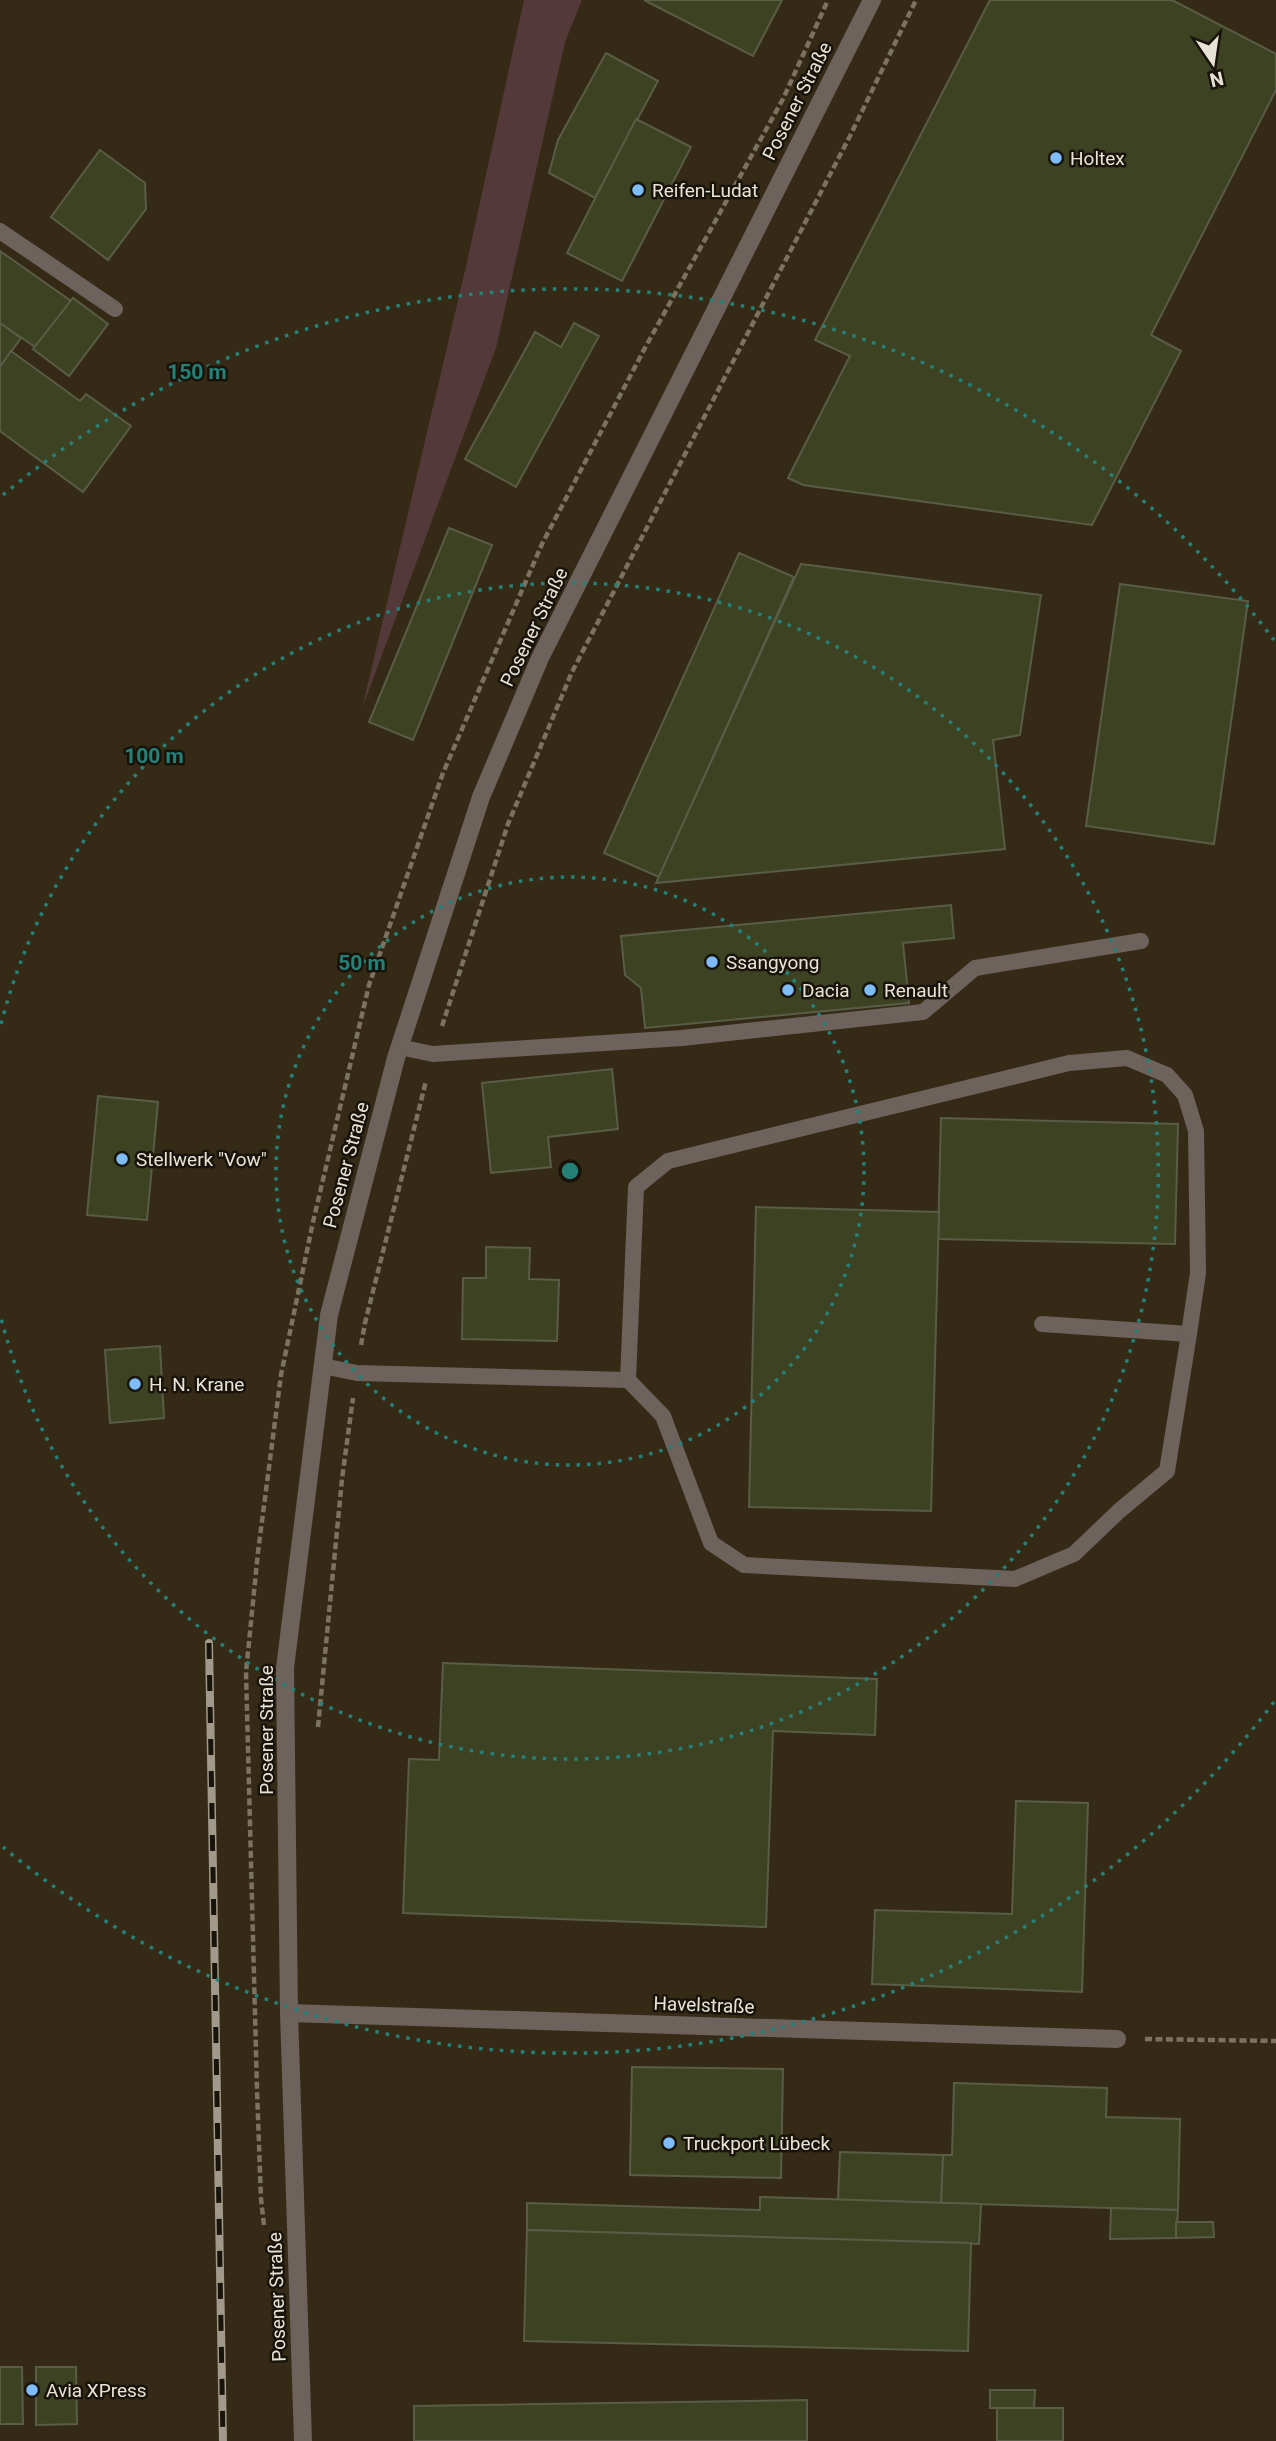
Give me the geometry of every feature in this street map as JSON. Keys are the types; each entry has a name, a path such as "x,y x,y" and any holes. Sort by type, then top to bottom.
{"street":[{"name":"Posener Straße","path":"303,2441 289,2013 285,1668 329,1315 399,1047 481,797 540,658 872,0"},
{"name":"Havelstraße","path":"289,2013 1116,2039"}],"lane":[{"path":"0,231 115,309"},
{"path":"399,1047 433,1054 682,1038 923,1012 975,968 1141,940"},
{"path":"323,1366 357,1373 628,1380 663,1416 711,1543 744,1565 1016,1578 1074,1554 1119,1511 1167,1471 1198,1273 1196,1131 1185,1095 1167,1075 1126,1058 1080,1062 668,1161 636,1187 628,1380"},
{"path":"1042,1324 1189,1334"}],"path":[{"path":"317,1730 342,1479 365,1323 433,1054 508,824 572,672 850,135 916,0"},
{"path":"1116,2039 1276,2041"}],"shaded area":[{"path":"524,0 582,0 565,42 496,348 362,709 467,262"}],"building":[{"path":"644,0 782,0 753,56"},
{"path":"990,0 1172,0 1276,54 1276,90 1151,335 1181,351 1092,525 803,485 788,478 850,356 815,340"},
{"path":"606,53 658,81 595,198 549,173 558,140"},
{"path":"636,119 691,147 622,281 567,253"},
{"path":"100,150 145,183 146,209 108,260 51,217"},
{"path":"0,251 71,301 35,347 0,323"},
{"path":"73,298 108,324 69,376 33,349"},
{"path":"0,323 21,338 0,367"},
{"path":"574,323 599,336 516,487 465,459 535,332 561,347"},
{"path":"11,351 80,401 86,394 131,426 83,492 0,431 0,367"},
{"path":"449,528 492,545 413,740 369,722"},
{"path":"739,553 794,577 659,877 604,853"},
{"path":"801,564 1041,595 1020,735 993,740 1005,849 656,883"},
{"path":"1120,584 1248,601 1214,844 1086,826"},
{"path":"951,905 954,938 903,943 909,1003 645,1028 641,988 625,975 621,936"},
{"path":"612,1069 618,1129 548,1137 551,1167 491,1173 482,1083"},
{"name":"Stellwerk \"Vow\"","path":"98,1096 158,1102 147,1220 87,1215"},
{"path":"941,1118 1178,1124 1175,1244 938,1239"},
{"path":"756,1207 939,1212 931,1511 749,1507"},
{"path":"486,1247 530,1248 529,1279 559,1280 557,1341 462,1339 463,1278 486,1278"},
{"name":"H. N. Krane","path":"160,1346 164,1418 110,1423 105,1350"},
{"path":"443,1663 877,1679 875,1735 773,1731 766,1927 403,1913 409,1759 439,1760"},
{"path":"1016,1801 1088,1803 1082,1992 872,1984 875,1910 1012,1914"},
{"path":"632,2067 783,2069 781,2178 630,2175"},
{"path":"954,2083 1107,2088 1106,2117 1180,2119 1178,2210 941,2203 943,2155 952,2155"},
{"path":"840,2152 943,2155 941,2203 838,2200"},
{"path":"760,2197 981,2204 979,2244 527,2230 527,2203 760,2210"},
{"path":"1111,2208 1178,2210 1176,2238 1110,2239"},
{"path":"1176,2222 1213,2222 1214,2237 1176,2238"},
{"path":"527,2230 971,2243 968,2351 524,2341"},
{"path":"0,2367 22,2367 23,2424 0,2424"},
{"path":"36,2367 76,2367 77,2424 36,2425"},
{"path":"990,2390 1035,2390 1034,2408 990,2408"},
{"path":"807,2400 807,2441 414,2441 414,2406"},
{"path":"997,2408 1063,2408 1063,2441 997,2441"}],"railway":[{"path":"209,1643 223,2441"}],"place":[{"name":"Holtex","path":"1056,158"},
{"name":"Reifen-Ludat","path":"638,190"},
{"name":"Ssangyong","path":"712,962"},
{"name":"Dacia","path":"788,990"},
{"name":"Renault","path":"870,990"},
{"name":"Stellwerk \"Vow\"","path":"122,1159"},
{"name":"H. N. Krane","path":"135,1384"},
{"name":"Truckport Lübeck","path":"669,2143"},
{"name":"Avia XPress","path":"32,2390"}]}
